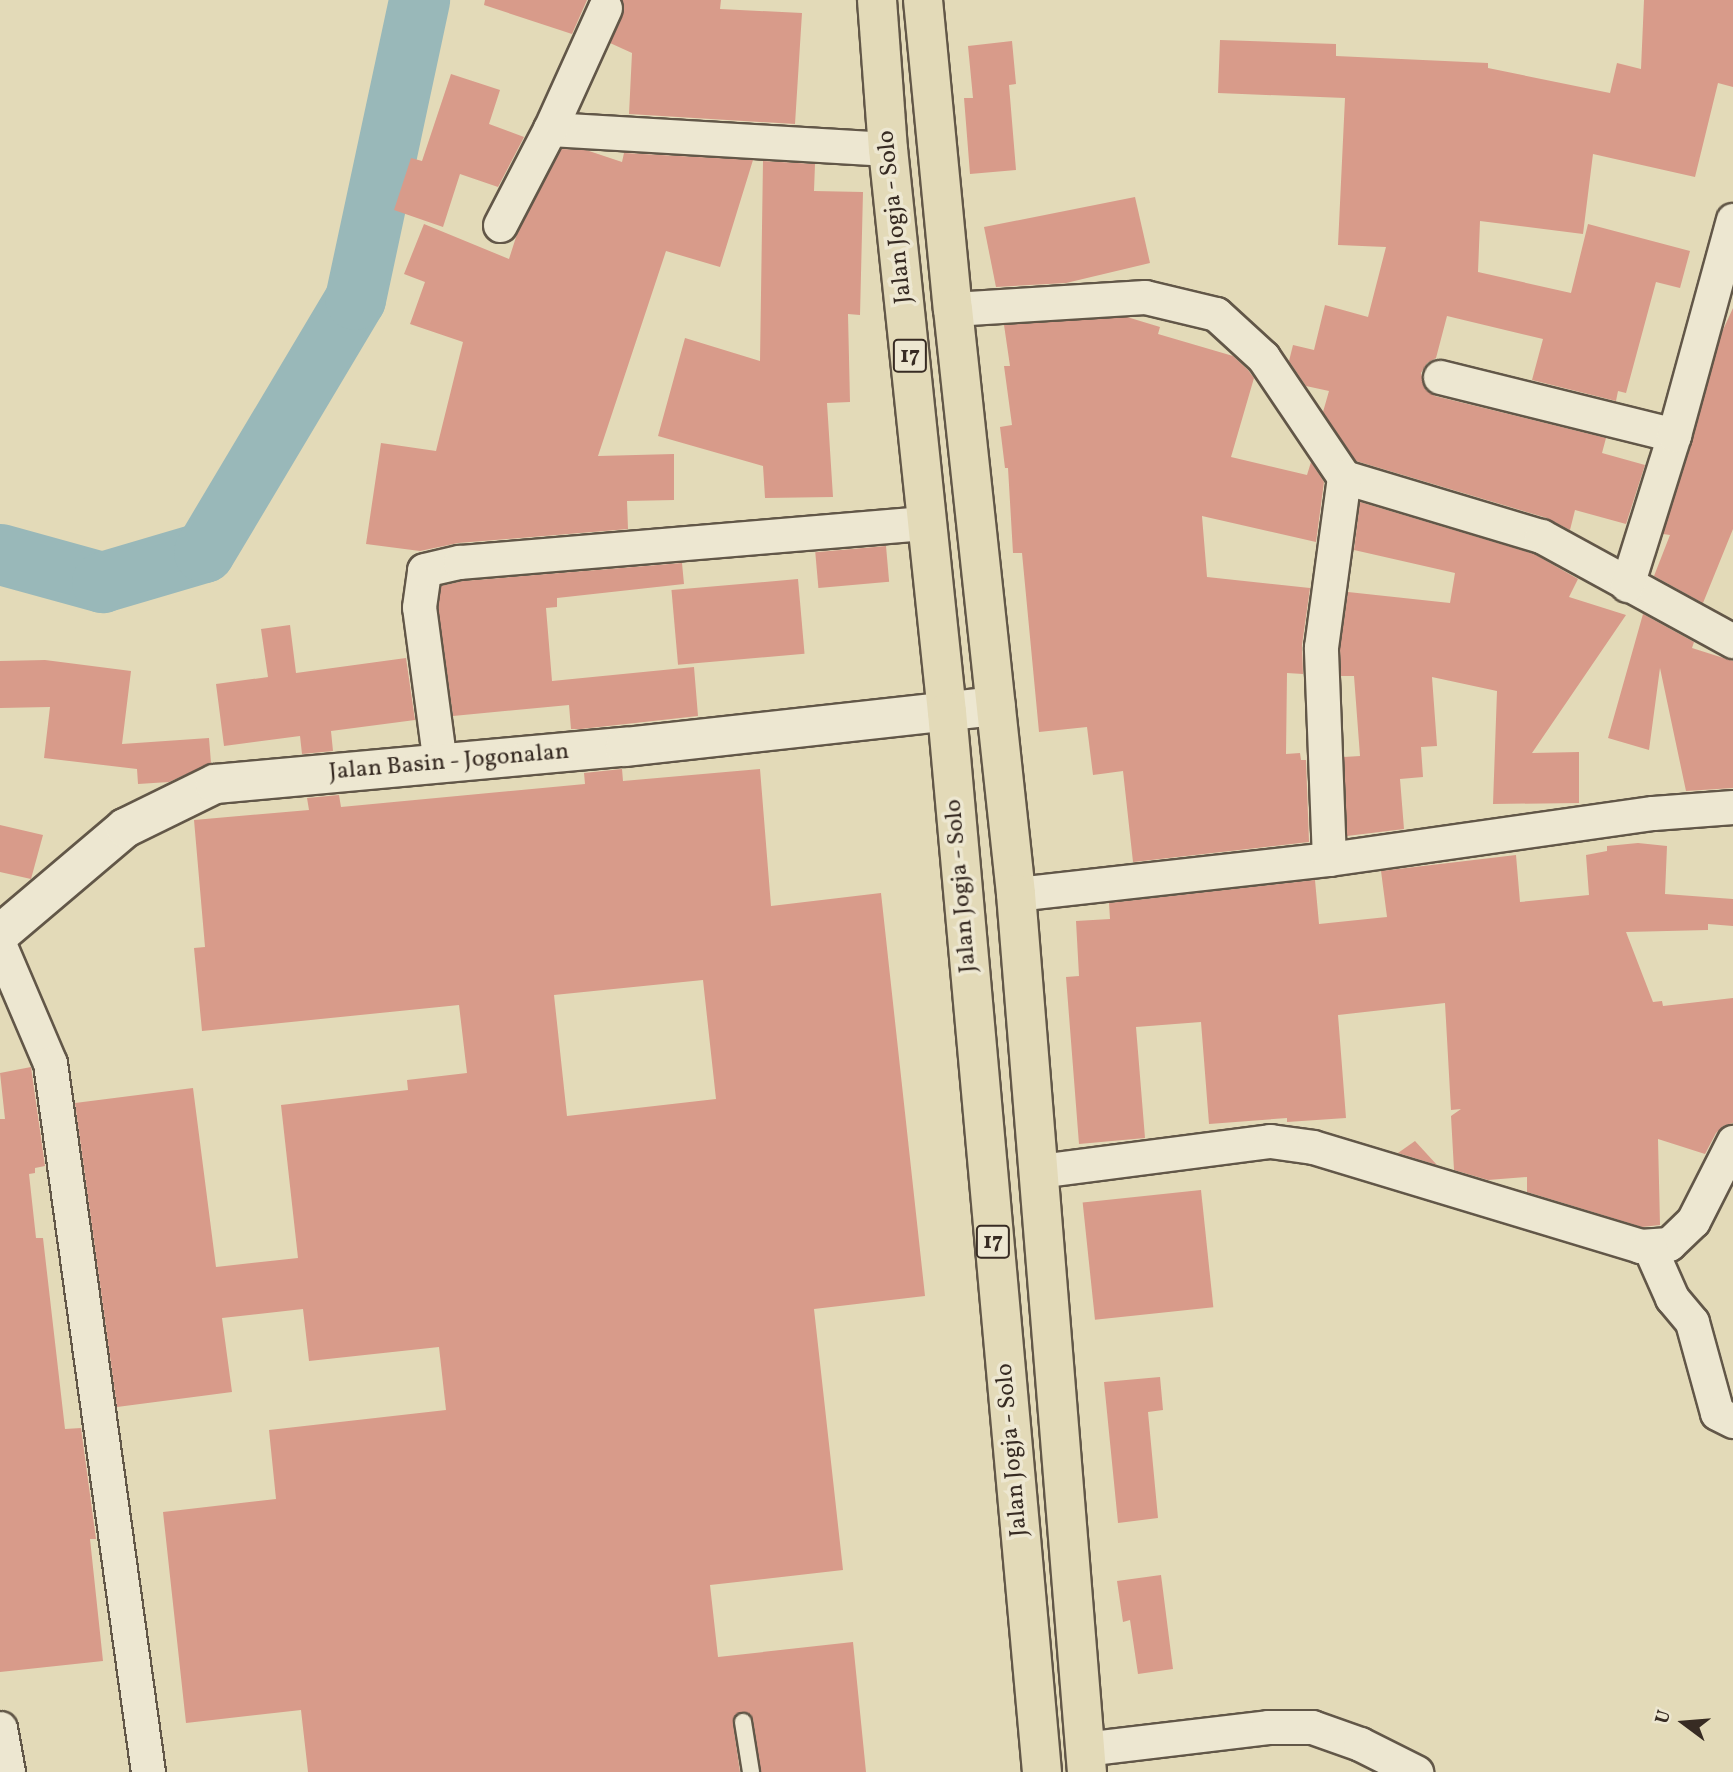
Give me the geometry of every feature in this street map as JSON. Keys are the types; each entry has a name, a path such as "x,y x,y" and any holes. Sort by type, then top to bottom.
{"highway":[{"name":"Jalan Jogja - Solo","path":"877,0 888,149 947,712 1042,1772"},
{"name":"Jalan Jogja - Solo","path":"923,0 953,309 1016,894 1085,1760"}],"main road":[{"name":"Jalan Basin - Jogonalan","path":"0,934 125,828 215,784 440,764 996,706"}],"street":[{"path":"500,225 550,130 605,8"},
{"path":"550,130 888,149"},
{"path":"1627,585 1674,435 1733,220"},
{"path":"953,309 1145,297 1216,314 1263,357 1343,477 1541,536 1627,585 1733,640"},
{"path":"1440,376 1674,435"},
{"path":"1329,859 1321,647 1343,477"},
{"path":"440,764 419,607 424,570 460,562 928,523"},
{"path":"1016,894 1329,859 1653,813 1733,807"},
{"path":"0,946 50,1063 148,1772"},
{"path":"1039,1171 1270,1141 1313,1147 1640,1246 1649,1246 1670,1244 1693,1221 1733,1142"},
{"path":"1649,1246 1672,1298 1692,1322 1717,1413 1733,1421"},
{"path":"1085,1760 1268,1727 1312,1727 1360,1744 1416,1772"},
{"path":"0,1728 8,1772"}],"lane":[{"path":"743,1722 751,1772"}],"building":[{"path":"485,0 587,0 572,34 484,5"},
{"path":"622,0 721,0 720,9 802,13 795,124 629,114 632,53 610,43 623,15"},
{"path":"1644,0 1733,0 1733,87 1718,83 1695,177 1593,154 1583,234 1480,221 1478,272 1571,293 1588,224 1690,251 1680,288 1656,282 1626,393 1618,391 1616,401 1532,380 1543,339 1447,316 1436,358 1427,363 1421,373 1426,390 1435,396 1606,438 1602,453 1645,465 1626,524 1575,510 1570,530 1547,518 1356,461 1323,412 1329,391 1306,386 1289,361 1293,345 1314,350 1325,305 1368,317 1386,247 1338,245 1345,98 1218,93 1220,40 1336,44 1336,56 1488,63 1488,68 1610,93 1617,63 1641,69"},
{"path":"1012,41 1016,84 1009,85 1016,170 970,174 964,98 973,98 968,46"},
{"path":"451,74 500,90 489,124 524,137 498,187 460,174 443,227 394,210 411,158 422,161"},
{"path":"561,149 586,150 622,162 624,153 753,160 720,267 666,251 598,456 674,454 674,500 627,501 628,529 458,543 420,551 366,544 381,443 436,451 463,342 410,324 425,282 404,274 424,224 509,259 517,234"},
{"path":"763,161 815,164 814,191 863,192 860,315 848,314 850,402 827,403 833,497 765,498 763,466 658,436 685,338 760,361"},
{"path":"1135,197 1150,263 1066,283 996,287 984,227"},
{"path":"1733,308 1733,529 1703,603 1654,576 1670,535 1663,534 1722,332"},
{"path":"1127,317 1160,327 1158,334 1233,356 1254,378 1231,457 1307,475 1311,462 1324,482 1316,542 1202,516 1207,577 1310,588 1302,645 1303,674 1287,673 1286,754 1300,753 1301,760 1306,760 1309,842 1133,862 1123,771 1093,775 1087,727 1039,732 1022,553 1013,553 1008,468 1005,468 1000,427 1012,425 1004,366 1010,366 1004,325"},
{"path":"1360,502 1534,554 1578,579 1569,597 1626,615 1532,753 1579,752 1579,803 1493,804 1497,691 1432,677 1437,746 1421,747 1423,777 1400,779 1404,829 1347,836 1344,757 1360,756 1354,676 1341,676 1340,648 1348,592 1450,603 1455,573 1354,550"},
{"path":"886,546 889,582 818,588 815,552"},
{"path":"682,563 684,584 557,598 557,607 546,608 552,681 694,667 698,716 571,729 569,705 453,716 438,607 441,586 463,581"},
{"path":"798,579 805,654 678,665 671,590"},
{"path":"1643,614 1694,642 1692,648 1733,661 1733,788 1686,791 1660,668 1649,750 1608,738"},
{"path":"290,625 296,673 406,658 415,720 331,731 333,751 302,754 300,736 224,746 216,684 268,677 261,629"},
{"path":"45,660 131,671 122,744 209,738 211,763 169,782 138,784 137,769 44,758 50,707 0,708 0,661"},
{"path":"622,769 623,781 760,769 771,906 881,893 925,1296 814,1309 843,1570 710,1585 718,1657 853,1642 866,1772 761,1772 753,1720 751,1715 742,1712 736,1714 733,1723 740,1772 308,1772 301,1710 186,1723 163,1512 276,1499 269,1430 446,1410 439,1347 309,1361 303,1309 222,1318 232,1392 117,1407 75,1103 193,1088 216,1267 298,1258 281,1105 408,1090 407,1080 467,1073 459,1005 202,1031 194,948 205,947 194,820 309,810 307,798 339,795 341,807 585,784 584,773","holes":["703,980 716,1099 567,1116 554,995"]},
{"path":"0,825 43,835 31,879 0,872"},
{"path":"1638,843 1667,846 1665,894 1733,899 1733,926 1708,924 1708,930 1626,932 1653,1002 1662,1001 1663,1006 1733,998 1733,1123 1723,1126 1716,1133 1705,1154 1658,1139 1660,1225 1642,1227 1527,1192 1527,1177 1488,1180 1454,1170 1451,1116 1461,1109 1451,1110 1445,1003 1338,1015 1346,1118 1287,1122 1287,1118 1209,1124 1201,1022 1136,1027 1145,1138 1079,1144 1066,977 1079,976 1076,921 1110,919 1109,903 1315,880 1319,924 1387,917 1381,871 1516,855 1520,902 1589,895 1586,855 1607,851 1607,846"},
{"path":"31,1067 45,1166 35,1168 35,1173 29,1174 36,1238 43,1238 65,1429 81,1428 96,1539 90,1539 103,1661 0,1672 0,1119 5,1119 0,1073"},
{"path":"1415,1141 1437,1165 1398,1153"},
{"path":"1201,1190 1213,1307 1095,1320 1083,1202"},
{"path":"1160,1377 1163,1410 1148,1412 1158,1518 1118,1523 1104,1382"},
{"path":"1161,1575 1173,1669 1138,1674 1130,1620 1123,1622 1117,1581"}],"waterway":[{"path":"0,554 102,582 204,552 355,299 419,0"}]}
